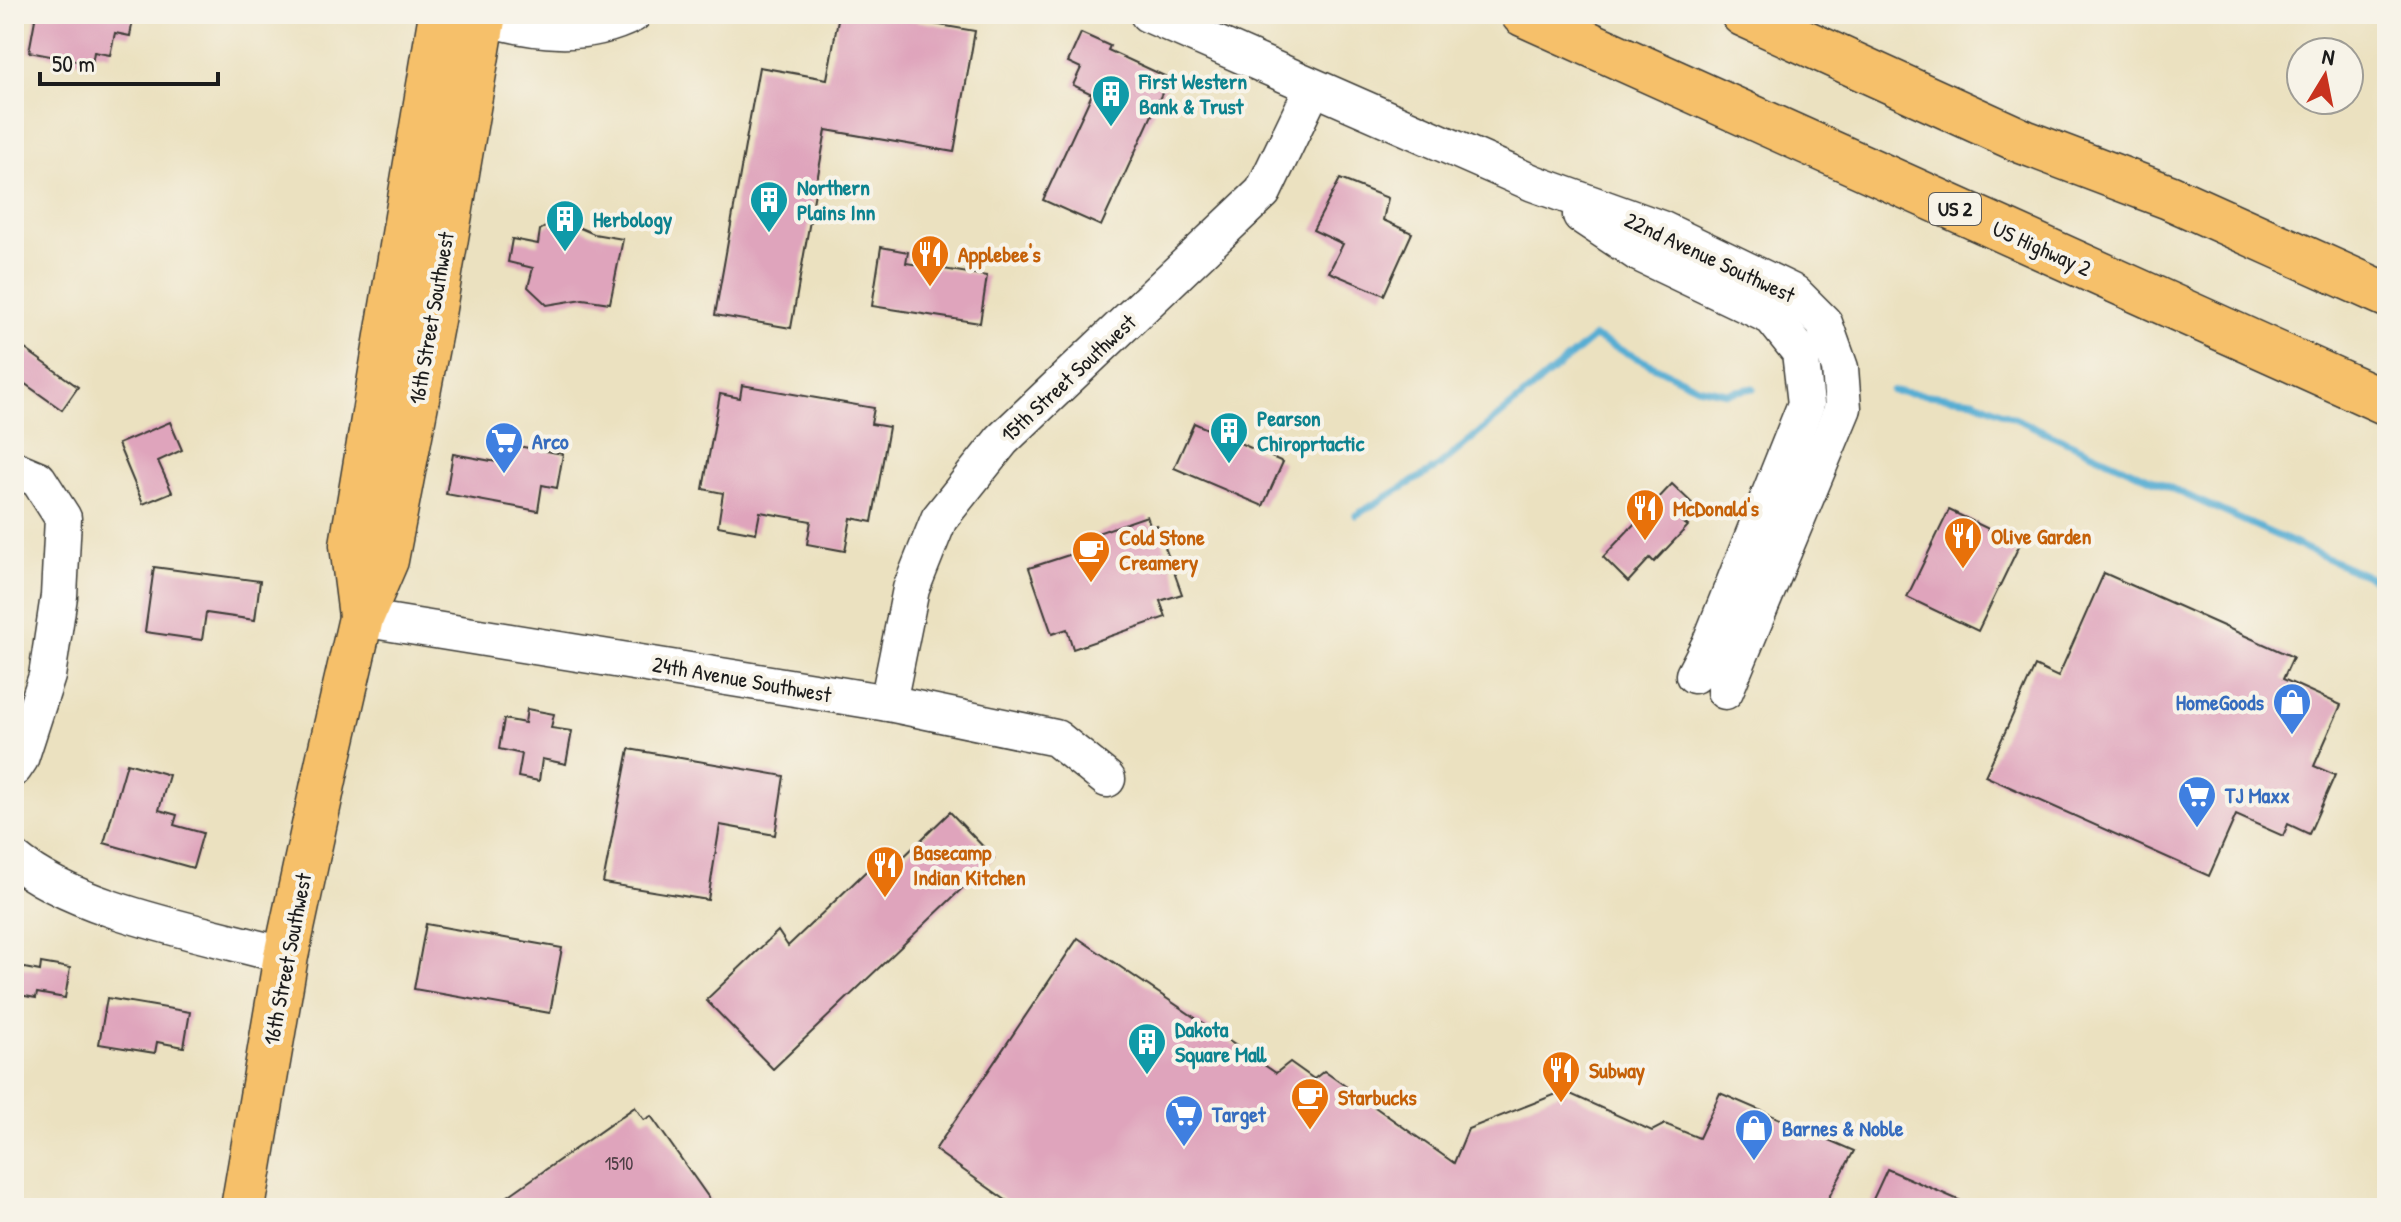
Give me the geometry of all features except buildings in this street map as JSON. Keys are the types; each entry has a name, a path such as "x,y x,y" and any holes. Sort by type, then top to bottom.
{"main road":[{"name":"US Highway 2","path":"1523,14 2387,403"},
{"path":"1743,14 2024,142 2169,197 2387,295"},
{"path":"1800,14 2024,142"},
{"name":"16th Street Southwest","path":"243,1208 286,956 361,618 386,560 471,15"}],"street":[{"path":"471,15 525,28 581,31 614,24 633,14"},
{"name":"22nd Avenue Southwest","path":"1148,14 1533,183 1638,253 1772,317 1800,352 1806,404 1710,644 1709,683"},
{"name":"15th Street Southwest","path":"888,703 911,589 939,519 1000,441 1263,192 1313,88"},
{"path":"14,469 38,479 63,518 59,596 47,676 14,768"},
{"name":"24th Avenue Southwest","path":"361,618 888,703 1056,738 1107,779"},
{"path":"14,859 29,871 69,892 286,956"}],"waterway":[{"path":"1356,515 1439,466 1594,337 1697,387 1727,393 1753,388"},
{"path":"1892,391 1974,400 2387,585"}],"place":[{"name":"First Western Bank & Trust","path":"1111,128"},
{"name":"Northern Plains Inn","path":"769,234"},
{"name":"Herbology","path":"565,253"},
{"name":"Applebee's","path":"930,288"},
{"name":"Pearson Chiroprtactic","path":"1229,465"},
{"name":"Arco","path":"504,475"},
{"name":"McDonald's","path":"1645,542"},
{"name":"Olive Garden","path":"1963,570"},
{"name":"Cold Stone Creamery","path":"1091,584"},
{"name":"HomeGoods","path":"2292,736"},
{"name":"TJ Maxx","path":"2197,829"},
{"name":"Basecamp Indian Kitchen","path":"885,899"},
{"name":"Dakota Square Mall","path":"1147,1076"},
{"name":"Subway","path":"1561,1104"},
{"name":"Starbucks","path":"1310,1131"},
{"name":"Target","path":"1184,1148"},
{"name":"Barnes & Noble","path":"1754,1162"}]}
